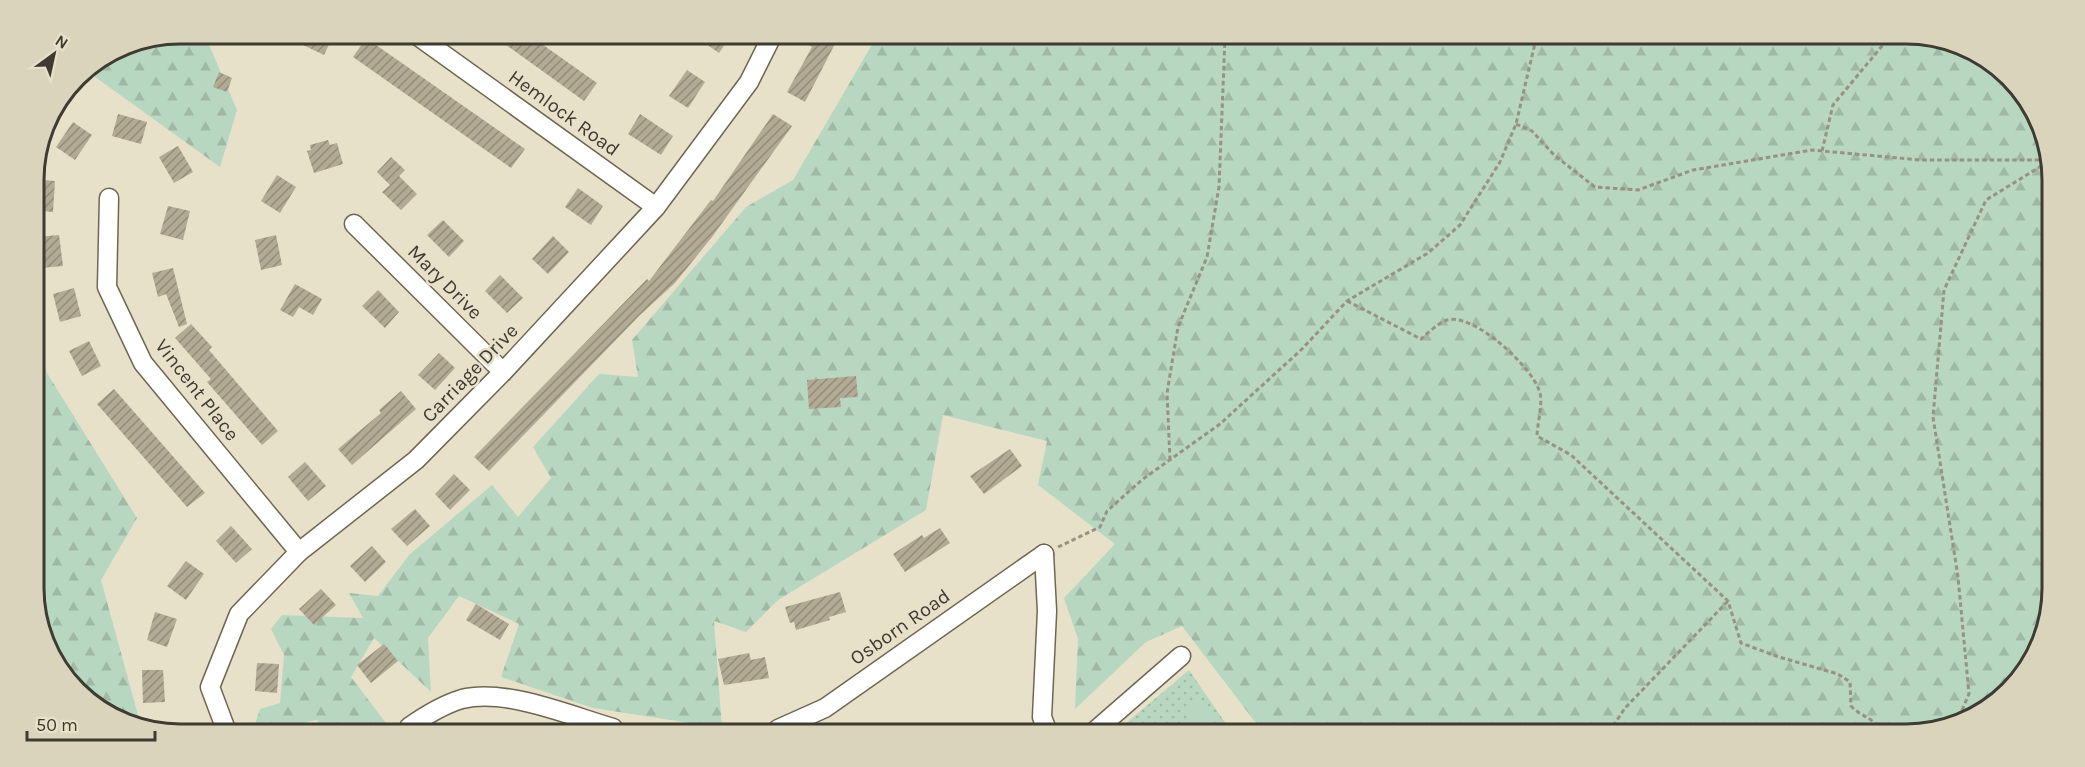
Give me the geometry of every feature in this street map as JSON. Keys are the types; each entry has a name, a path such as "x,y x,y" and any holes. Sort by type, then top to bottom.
{"street":[{"name":"Hemlock Road","path":"429,44 656,207"},
{"name":"Carriage Drive","path":"224,724 210,687 239,614 299,552 416,460 503,372 656,207 749,82 768,44"},
{"name":"Vincent Place","path":"109,198 107,287 143,363 299,552"},
{"name":"Mary Drive","path":"354,224 503,372"},
{"name":"Osborn Road","path":"790,724 825,708 1044,554"},
{"path":"1044,554 1047,610 1042,717 1045,724"},
{"path":"1104,723 1181,656"},
{"path":"415,724 433,710 464,699 496,697 598,724"}],"path":[{"path":"1170,460 1167,393 1178,327 1207,257 1219,187 1225,44"},
{"path":"1044,554 1100,527 1107,511 1170,460 1220,424 1302,349 1347,301 1428,253 1460,225 1500,162 1516,123 1535,44"},
{"path":"1822,151 1833,105 1884,44"},
{"path":"1516,123 1532,131 1554,155 1595,187 1617,189 1638,190 1693,170 1812,150 1920,160 2040,160"},
{"path":"1962,711 1969,694 1958,577 1933,417 1944,290 1986,200 2040,166"},
{"path":"1347,301 1420,339 1445,321 1459,320 1509,349 1527,369 1540,392 1537,436 1571,455 1728,601 1741,643 1779,657 1839,674 1850,682 1851,706 1860,715 1875,720 1877,723"},
{"path":"1615,723 1625,708 1728,601"}],"green space":[{"path":"209,44 237,110 220,167 93,75 119,58 153,46"},
{"path":"872,44 1906,44 1941,48 1981,66 2008,90 2019,104 2037,144 2042,180 2042,588 2037,623 2019,663 1995,690 1958,713 1941,719 1914,723 1256,723 1182,626 1146,642 1075,709 1078,639 1064,598 1115,544 1038,485 1047,441 943,415 926,510 778,600 746,632 714,621 722,724 694,724 593,708 501,677 519,624 459,596 428,638 431,692 374,638 351,677 387,724 319,724 317,720 298,724 255,724 260,709 280,703 284,655 271,629 282,615 363,618 349,593 378,596 409,555 492,485 518,517 551,478 533,447 599,374 638,377 632,340 746,207 793,180"},
{"path":"44,362 47,373 137,518 101,580 139,717 104,701 77,677 58,648 46,614 44,596"},
{"path":"1189,670 1226,723 1126,723"},
{"path":"1199,702 1204,704 1210,711 1215,723 1179,723 1187,718 1191,706"}],"building":[{"path":"301,44 329,44 324,55"},
{"path":"362,44 375,44 525,149 511,168 353,57"},
{"path":"505,44 542,44 597,83 584,101"},
{"path":"706,44 725,44 719,53"},
{"path":"835,44 805,102 787,92 812,47 809,45"},
{"path":"687,70 705,82 688,108 669,96"},
{"path":"219,72 232,78 227,92 213,87"},
{"path":"118,114 147,122 141,144 112,136"},
{"path":"640,114 673,136 661,155 628,134"},
{"path":"773,114 792,126 712,237 675,283 640,315 489,471 474,457 647,279 649,281 711,200 713,201"},
{"path":"73,122 92,135 75,160 56,147"},
{"path":"328,140 330,145 337,143 343,164 314,173 307,151 311,150 310,145"},
{"path":"178,146 193,172 174,183 159,157"},
{"path":"391,157 405,170 399,176 417,194 401,210 382,192 390,185 377,172"},
{"path":"277,175 296,187 280,213 261,201"},
{"path":"44,180 55,181 53,212 44,211"},
{"path":"578,188 603,206 591,225 565,207"},
{"path":"168,206 190,211 183,240 160,234"},
{"path":"443,220 464,241 449,257 427,235"},
{"path":"59,235 63,266 44,268 44,236"},
{"path":"276,235 282,265 261,270 255,240"},
{"path":"553,236 569,252 548,274 532,259"},
{"path":"173,268 187,324 179,327 166,294 158,297 152,273"},
{"path":"500,275 523,298 507,313 485,291"},
{"path":"295,284 322,299 313,315 299,307 293,317 280,310"},
{"path":"74,288 81,316 60,322 53,294"},
{"path":"378,290 399,312 385,328 362,306"},
{"path":"191,324 212,347 209,350 278,431 262,445 207,382 211,379 175,338"},
{"path":"89,341 101,366 82,376 69,351"},
{"path":"439,353 455,368 435,390 418,375"},
{"path":"856,376 858,397 840,398 841,407 809,409 807,380"},
{"path":"114,389 205,493 187,507 97,404"},
{"path":"401,391 416,409 352,465 338,449 381,413 379,410"},
{"path":"1010,449 1022,466 984,494 970,476"},
{"path":"305,462 326,486 308,501 288,477"},
{"path":"454,474 470,490 450,510 435,494"},
{"path":"415,509 430,526 407,546 391,529"},
{"path":"231,526 252,549 236,563 216,541"},
{"path":"940,528 950,543 905,572 893,554 922,535 924,538"},
{"path":"372,546 386,562 365,582 350,566"},
{"path":"186,561 204,574 186,600 167,586"},
{"path":"321,589 336,605 314,625 299,609"},
{"path":"840,592 846,612 829,617 830,620 796,630 794,622 790,623 785,607"},
{"path":"476,604 509,624 500,640 466,620"},
{"path":"155,612 177,619 167,647 147,640"},
{"path":"384,644 398,661 371,683 357,665"},
{"path":"749,653 751,660 765,657 769,678 724,685 718,659"},
{"path":"257,663 279,664 277,693 255,691"},
{"path":"142,670 163,670 165,702 143,703"}]}
